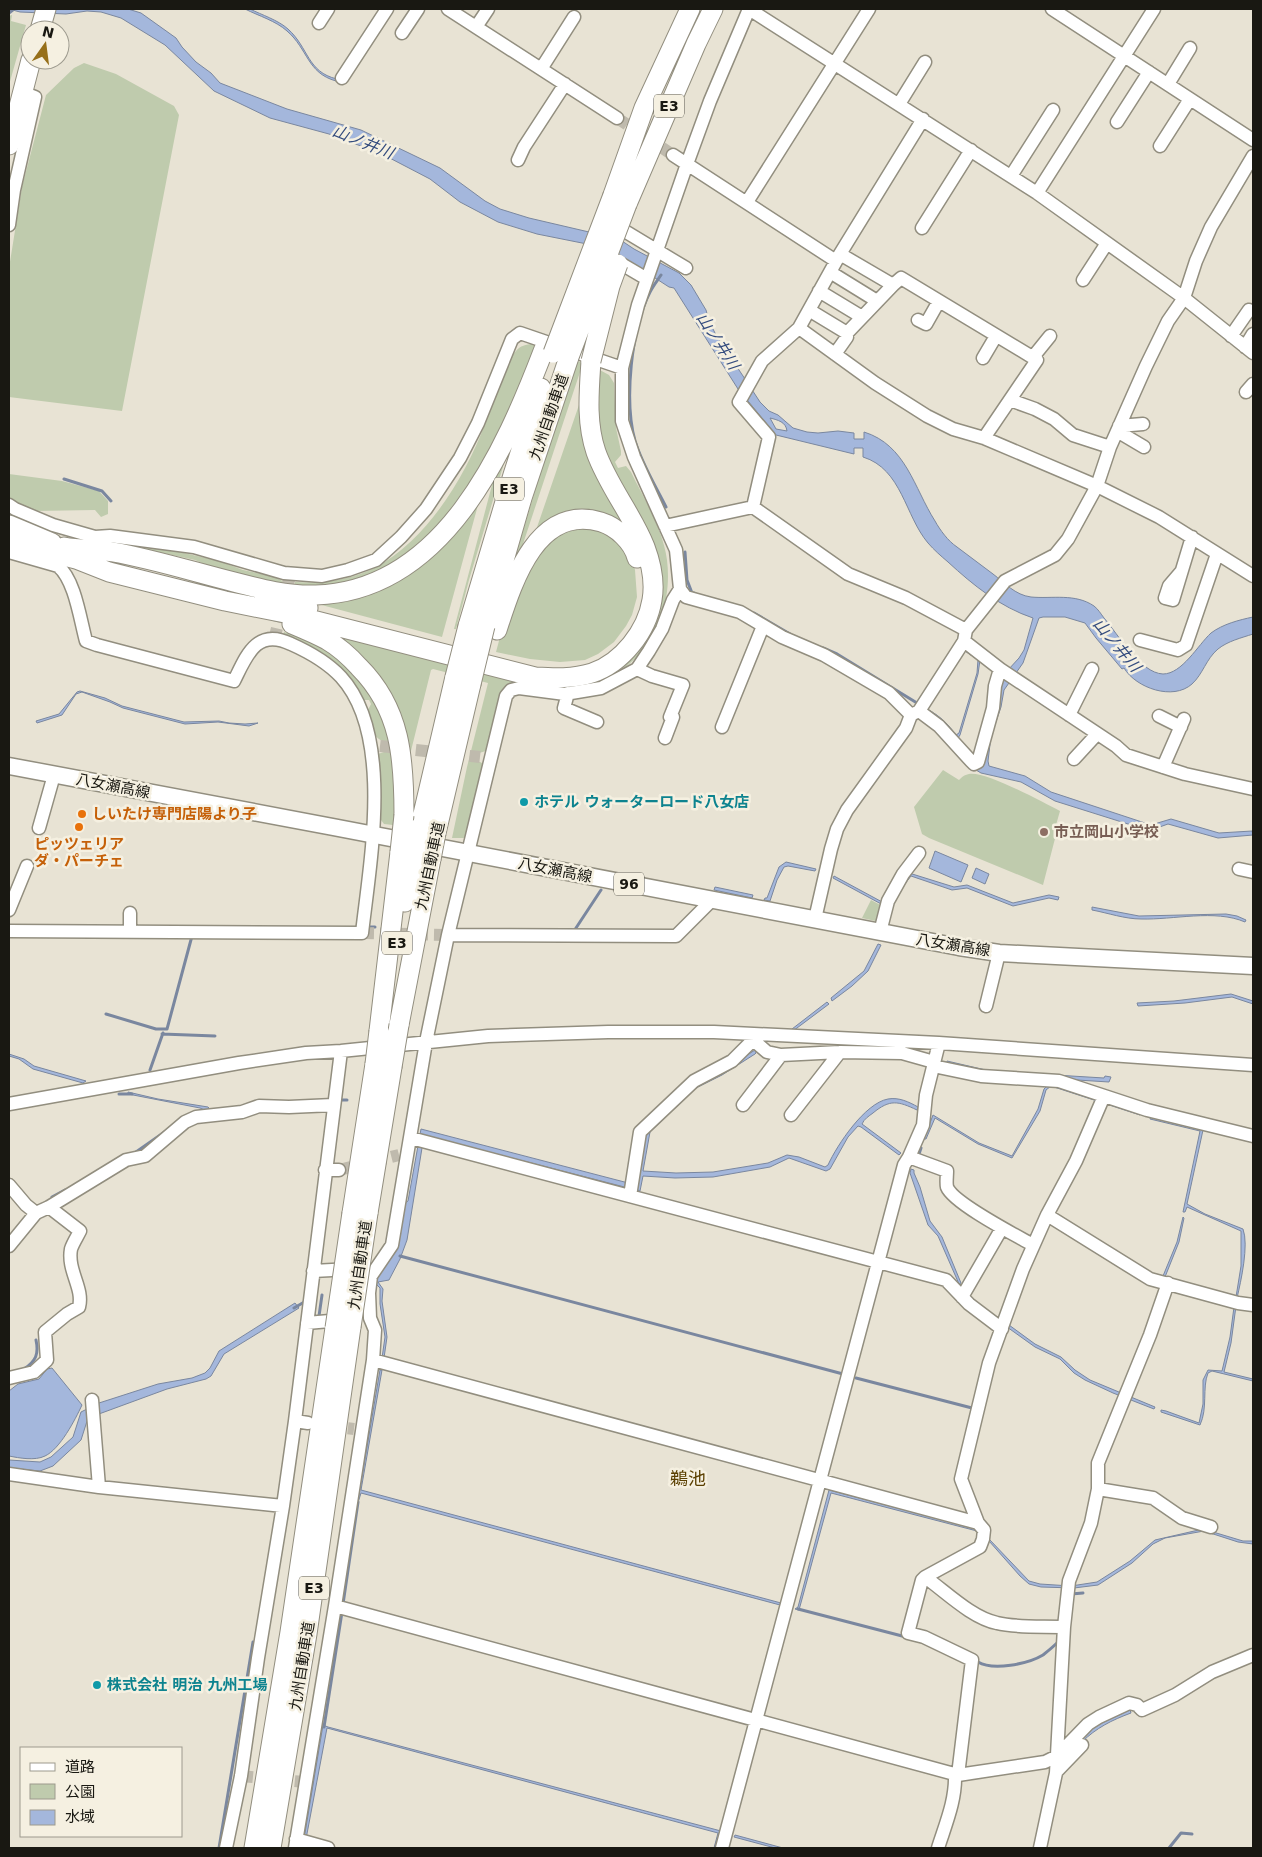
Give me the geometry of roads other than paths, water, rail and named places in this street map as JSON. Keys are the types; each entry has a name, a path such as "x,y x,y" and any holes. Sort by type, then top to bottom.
{"highway":[{"name":"九州自動車道","path":"620,200 644,108 690,9"},
{"name":"九州自動車道","path":"384,1065 379,1031 421,857 434,832 469,682 484,627 513,475 555,353 620,200 713,9"},
{"path":"9,144 28,70"},
{"path":"9,542 76,559 109,572 252,607 285,613 535,677 576,677 593,673 607,666 623,654 635,640 648,614 652,599 652,582 645,547 609,482 596,451 590,425 588,402 590,362 610,286 620,200"},
{"path":"9,534 58,545 112,552 258,588 296,594 317,595 363,587 390,576 428,548 446,530 494,462 523,403 555,353"},
{"path":"258,588 290,602 439,642 531,665 562,668 576,667 601,658 616,648 628,633 638,614 641,596 641,574 636,554 628,541 617,530 604,523 589,518 575,519 560,524 542,536 522,564 510,589 484,627 469,682 434,832"},
{"path":"9,525 58,545"},
{"path":"252,607 328,641 351,658 374,682 385,700 398,738 404,787 404,815 421,857"},
{"name":"九州自動車道","path":"254,1848 343,1327 384,1065 399,1025 420,915 421,857"},
{"name":"九州自動車道","path":"271,1848 307,1634 343,1327"}],"main road":[{"name":"八女瀬高線","path":"9,766 880,932 999,952 1253,966"}],"street":[{"path":"319,23 328,9"},
{"path":"342,78 386,9"},
{"path":"402,33 418,9"},
{"path":"448,9 617,118"},
{"path":"476,27 488,9"},
{"path":"1006,673 995,686 993,708 978,762 974,764 939,726 915,713 889,693 853,671 824,655 782,637 740,612 686,598 680,589 676,550 634,457 622,420 622,368 638,305 687,164 710,101 749,9 835,62 1037,193 1184,298 1249,350 1253,334"},
{"path":"747,202 869,9"},
{"path":"1052,9 1253,140"},
{"path":"1037,193 1154,9"},
{"path":"541,69 574,17"},
{"path":"1168,84 1190,48"},
{"path":"899,104 925,62"},
{"path":"1117,122 1149,72"},
{"path":"518,160 524,147 565,84"},
{"path":"9,225 14,190 35,97 22,92"},
{"path":"1160,146 1190,99"},
{"path":"1011,176 1053,110"},
{"path":"753,507 770,437 739,402 741,397 762,361 799,328 838,257 922,119"},
{"path":"922,228 971,150"},
{"path":"674,155 838,257 893,285"},
{"path":"815,919 830,849 837,829 847,810 906,728 965,635 1004,581 1055,555 1068,539 1097,486 1110,447 1146,366 1168,321 1184,298 1196,261 1211,227 1253,156"},
{"path":"610,222 656,253 686,268"},
{"path":"1083,280 1107,243"},
{"path":"603,253 648,277"},
{"path":"830,272 877,301"},
{"path":"835,354 847,333 901,278 1037,360 984,438"},
{"path":"819,291 862,317"},
{"path":"918,320 926,324 939,301"},
{"path":"809,310 847,333"},
{"path":"1231,336 1249,310"},
{"path":"799,328 875,383 927,416 952,429 984,438 1097,486 1159,517 1253,576"},
{"path":"9,505 14,509 53,525 95,536 110,536 194,547 284,573 322,576 348,570 376,560 401,537 426,509 460,458 478,423 512,339 520,333 622,368"},
{"path":"983,358 996,336"},
{"path":"1032,357 1050,336"},
{"path":"1010,400 1035,409 1054,419 1073,435 1110,447"},
{"path":"1118,429 1143,424"},
{"path":"1118,429 1144,447"},
{"path":"666,526 753,507 848,574 906,598 965,635 1006,673 1126,755 1185,774 1253,789"},
{"path":"1181,572 1192,537"},
{"path":"9,552 58,566 64,571 69,581 86,641 97,645 234,682 250,649 258,642 271,639 288,642 309,652 343,679 357,701 375,746 374,835 362,933 9,931"},
{"path":"1140,640 1178,650 1186,645 1217,554"},
{"path":"328,1848 295,1844 335,1606 358,1429 373,1360 375,1330 370,1318 370,1290 374,1272 392,1245 403,1155 411,1138 426,1042 448,935 469,854 486,758 506,696 511,690 519,688 568,693 601,688 637,668 662,629 673,600 680,589"},
{"path":"722,727 763,626"},
{"path":"637,668 652,676 683,685 670,716 673,717 665,738"},
{"path":"1070,716 1092,669"},
{"path":"568,693 564,708 597,722"},
{"path":"1159,716 1182,723 1163,767"},
{"path":"1074,759 1097,734"},
{"path":"40,828 54,775"},
{"path":"880,932 888,902 903,874 919,853"},
{"path":"9,910 13,888 27,866"},
{"path":"1239,869 1253,872"},
{"path":"448,935 676,936 713,900"},
{"path":"130,913 130,932"},
{"path":"986,1006 999,952"},
{"path":"9,1104 239,1062 306,1052 341,1051 488,1036 608,1032 714,1032 753,1037 939,1043 1253,1065"},
{"path":"753,1037 766,1052 781,1055 840,1052 902,1052 934,1064 981,1076 1059,1081 1148,1110 1253,1136"},
{"path":"631,1191 640,1132 694,1081 732,1061 753,1037"},
{"path":"722,1848 904,1165 923,1124 926,1096 939,1043"},
{"path":"226,1848 241,1776 283,1506 302,1422 310,1292 341,1051"},
{"path":"791,1115 840,1052"},
{"path":"743,1105 781,1055"},
{"path":"938,1848 951,1812 972,1660 924,1637 908,1632 922,1580 980,1547 983,1539 984,1530 978,1522 961,1479 989,1363 1033,1245 1076,1161 1104,1096"},
{"path":"9,1246 45,1209 126,1160 146,1156 185,1122 196,1117 242,1112 259,1106 333,1105"},
{"path":"411,1138 631,1191 946,1280 962,1297 1002,1330"},
{"path":"909,1157 947,1171 947,1187 956,1197 1002,1228 1033,1245"},
{"path":"325,1170 339,1170"},
{"path":"9,1378 34,1372 47,1360 45,1332 79,1307 82,1297 74,1279 71,1263 72,1248 80,1232 45,1209 26,1205 13,1186"},
{"path":"1047,1215 1150,1279 1238,1303 1253,1305"},
{"path":"962,1297 1002,1228"},
{"path":"313,1271 374,1272"},
{"path":"1040,1848 1056,1772 1064,1627 1069,1581 1091,1523 1098,1489 1098,1463 1150,1335 1168,1283"},
{"path":"307,1323 370,1318"},
{"path":"373,1360 978,1522"},
{"path":"93,1407 99,1487"},
{"path":"9,1474 99,1487 283,1506"},
{"path":"1098,1489 1153,1498 1182,1518 1210,1527"},
{"path":"925,1577 969,1610 986,1620 998,1624 1064,1627"},
{"path":"335,1606 956,1774 1045,1762 1057,1756 1088,1724 1099,1717 1129,1703 1137,1705 1142,1710 1174,1695 1212,1672 1253,1655"},
{"path":"1056,1772 1082,1745"}],"water":[{"name":"山ノ井川","path":"9,9 128,9 141,13 176,38 196,62 211,73 220,83 287,109 361,130 440,168 485,201 500,209 529,218 619,239 679,273 691,285 706,310 717,337 760,402 769,411 778,415 793,428 807,432 838,431 854,433 854,439 864,439 864,432 878,438 899,457 937,524 954,545 1020,594 1031,597 1079,599 1094,606 1130,652 1154,672 1170,673 1183,664 1211,633 1226,625 1253,617 1253,634 1230,642 1218,649 1210,657 1192,684 1184,689 1165,692 1146,686 1137,681 1124,668 1122,669 1085,623 1065,617 1039,618 1023,663 1004,690 1001,707 991,736 988,761 989,766 1025,776 1051,792 1151,825 1171,819 1219,833 1252,831 1253,835 1218,838 1168,824 1154,829 1144,829 1055,801 1021,782 981,773 976,770 995,694 1008,670 1024,650 1033,618 998,602 967,579 928,543 920,532 895,482 876,463 863,457 863,448 854,448 854,454 776,435 738,389 674,288 669,287 618,254 602,247 537,234 498,222 460,202 430,179 382,154 329,134 270,118 214,91 165,45 121,18 101,12 87,11 66,14 20,12","holes":["770,418 783,423 787,431 776,429"]},
{"path":"245,9 250,9 275,20 288,29 295,36 314,65 327,76 337,79 336,81 326,77 313,66 294,38 283,27"},
{"path":"966,650 980,660 978,674 958,738 927,714 929,710 944,721 956,735 959,733 977,673 978,660"},
{"path":"80,691 105,698 122,706 184,722 219,721 245,724 258,723 249,726 218,722 185,724 123,708 82,692 76,694 62,715 37,723 36,721 59,714 77,692"},
{"path":"935,851 968,865 961,882 929,868"},
{"path":"786,862 816,869 815,871 788,866 784,867 777,880 770,901 764,900 767,898 779,867"},
{"path":"976,868 989,874 985,884 972,878"},
{"path":"909,873 954,887 967,885 1013,903 1049,895 1059,897 1058,900 1049,898 1013,906 967,888 952,890 911,876 904,885 902,884"},
{"path":"834,876 884,903 883,905 833,878"},
{"path":"715,887 753,895 752,898 714,890"},
{"path":"1092,907 1139,916 1226,914 1246,920 1245,922 1221,916 1135,919 1092,910"},
{"path":"878,944 881,945 868,971 832,1001 831,998 864,971"},
{"path":"1231,994 1253,1001 1253,1004 1232,997 1138,1006 1137,1003 1174,1001"},
{"path":"827,1002 829,1004 793,1031 792,1029"},
{"path":"755,1050 755,1054 722,1075 696,1088 650,1132 643,1171 676,1173 713,1172 768,1163 787,1155 799,1157 825,1167 845,1136 861,1116 879,1102 888,1099 900,1099 918,1107 917,1110 899,1103 884,1105 865,1119 862,1124 901,1153 899,1155 858,1126 848,1137 830,1169 826,1171 789,1158 770,1167 713,1177 675,1178 643,1176 640,1191 426,1136 422,1148 407,1240 389,1280 378,1282 383,1289 382,1301 387,1337 384,1358 382,1358 385,1337 380,1304 380,1288 376,1284 375,1277 405,1203 408,1201 421,1129 636,1185 644,1135 694,1085 721,1072"},
{"path":"9,1054 24,1059 34,1066 86,1081 83,1083 33,1069 19,1059 9,1056"},
{"path":"947,1061 990,1071 1111,1077 1109,1082 982,1074 946,1066"},
{"path":"1049,1084 1141,1113 1140,1115 1051,1086 1046,1090 1040,1111 1012,1158 978,1144 935,1118 926,1139 924,1139 933,1115 979,1143 1012,1156 1038,1109 1044,1089"},
{"path":"128,1092 208,1107 211,1110 207,1111 128,1094"},
{"path":"1151,1116 1203,1130 1187,1204 1205,1214 1243,1229 1245,1253 1237,1298 1241,1266 1241,1231 1187,1207 1185,1212 1183,1212 1200,1131 1150,1119"},
{"path":"911,1169 914,1170 930,1221 942,1237 961,1283 959,1284 938,1236 928,1225 910,1173"},
{"path":"1183,1217 1179,1242 1165,1277 1163,1276 1177,1242"},
{"path":"295,1303 299,1308 224,1354 211,1376 206,1379 167,1389 88,1418 81,1440 53,1466 40,1471 9,1468 9,1460 40,1462 51,1457 73,1437 81,1412 99,1403 158,1384 192,1378 205,1373 210,1368 219,1351"},
{"path":"1236,1306 1231,1343 1224,1372 1253,1379 1253,1381 1212,1371 1208,1373 1205,1385 1204,1412 1200,1425 1161,1412 1161,1410 1166,1411 1199,1423 1203,1404 1203,1380 1208,1370 1222,1371 1230,1337 1234,1307"},
{"path":"1009,1325 1035,1344 1061,1357 1090,1380 1155,1407 1154,1409 1085,1380 1074,1373 1060,1359 1035,1347 1007,1327"},
{"path":"52,1368 82,1405 66,1434 51,1452 45,1456 27,1459 9,1456 9,1391 18,1384 39,1379 47,1369"},
{"path":"380,1370 382,1370 361,1490 781,1603 780,1605 361,1493 357,1506"},
{"path":"829,1490 978,1529 977,1531 831,1493 799,1610 795,1609 798,1607"},
{"path":"1203,1529 1243,1541 1253,1541 1253,1544 1238,1542 1204,1531 1165,1538 1153,1544 1132,1563 1098,1585 1074,1588 1041,1587 1029,1584 989,1541 1029,1581 1040,1584 1071,1586 1097,1582 1130,1561 1155,1540"},
{"path":"1130,1710 1131,1713 1105,1725 1082,1742 1080,1738 1093,1727"},
{"path":"323,1725 721,1831 714,1848 718,1833 327,1728 306,1839 304,1839"},
{"path":"735,1835 783,1848 775,1848 734,1837"}],"waterway":[{"path":"9,13 14,9"},
{"path":"661,275 643,307 638,325 631,365 630,406 638,450 666,507"},
{"path":"64,479 102,491 111,501"},
{"path":"685,552 687,580 692,593 694,593"},
{"path":"754,613 790,634"},
{"path":"823,648 837,654 917,703"},
{"path":"574,931 601,890"},
{"path":"369,927 375,927"},
{"path":"106,1014 156,1029 167,1029 192,936"},
{"path":"150,1070 163,1033"},
{"path":"162,1034 215,1036"},
{"path":"119,1094 132,1094"},
{"path":"341,1100 347,1100"},
{"path":"136,1152 166,1131"},
{"path":"919,1154 921,1148"},
{"path":"52,1197 65,1190"},
{"path":"400,1256 843,1374"},
{"path":"319,1316 322,1295"},
{"path":"294,1308 306,1301"},
{"path":"24,1369 36,1357 36,1340"},
{"path":"856,1378 972,1408"},
{"path":"343,1604 358,1502"},
{"path":"1071,1594 1083,1593"},
{"path":"798,1609 906,1637"},
{"path":"324,1727 342,1612"},
{"path":"219,1848 253,1642"},
{"path":"978,1662 992,1666 1020,1664 1043,1655 1058,1642"},
{"path":"1169,1848 1181,1833 1192,1834"}],"tunnel":[{"path":"617,118 673,155"},
{"path":"274,640 290,576"},
{"path":"380,746 480,757"},
{"path":"362,933 448,935"},
{"path":"339,1170 399,1155"},
{"path":"330,1426 354,1429"},
{"path":"241,1776 304,1782"}],"place":[{"name":"ホテル ウォーターロード八女店","path":"524,802"},
{"name":"しいたけ専門店陽より子","path":"82,814"},
{"name":"ピッツェリア ダ・パーチェ","path":"79,827"},
{"name":"市立岡山小学校","path":"1044,832"},
{"name":"株式会社 明治 九州工場","path":"97,1685"}],"district":[{"name":"鵜池","path":"688,1478"}]}
